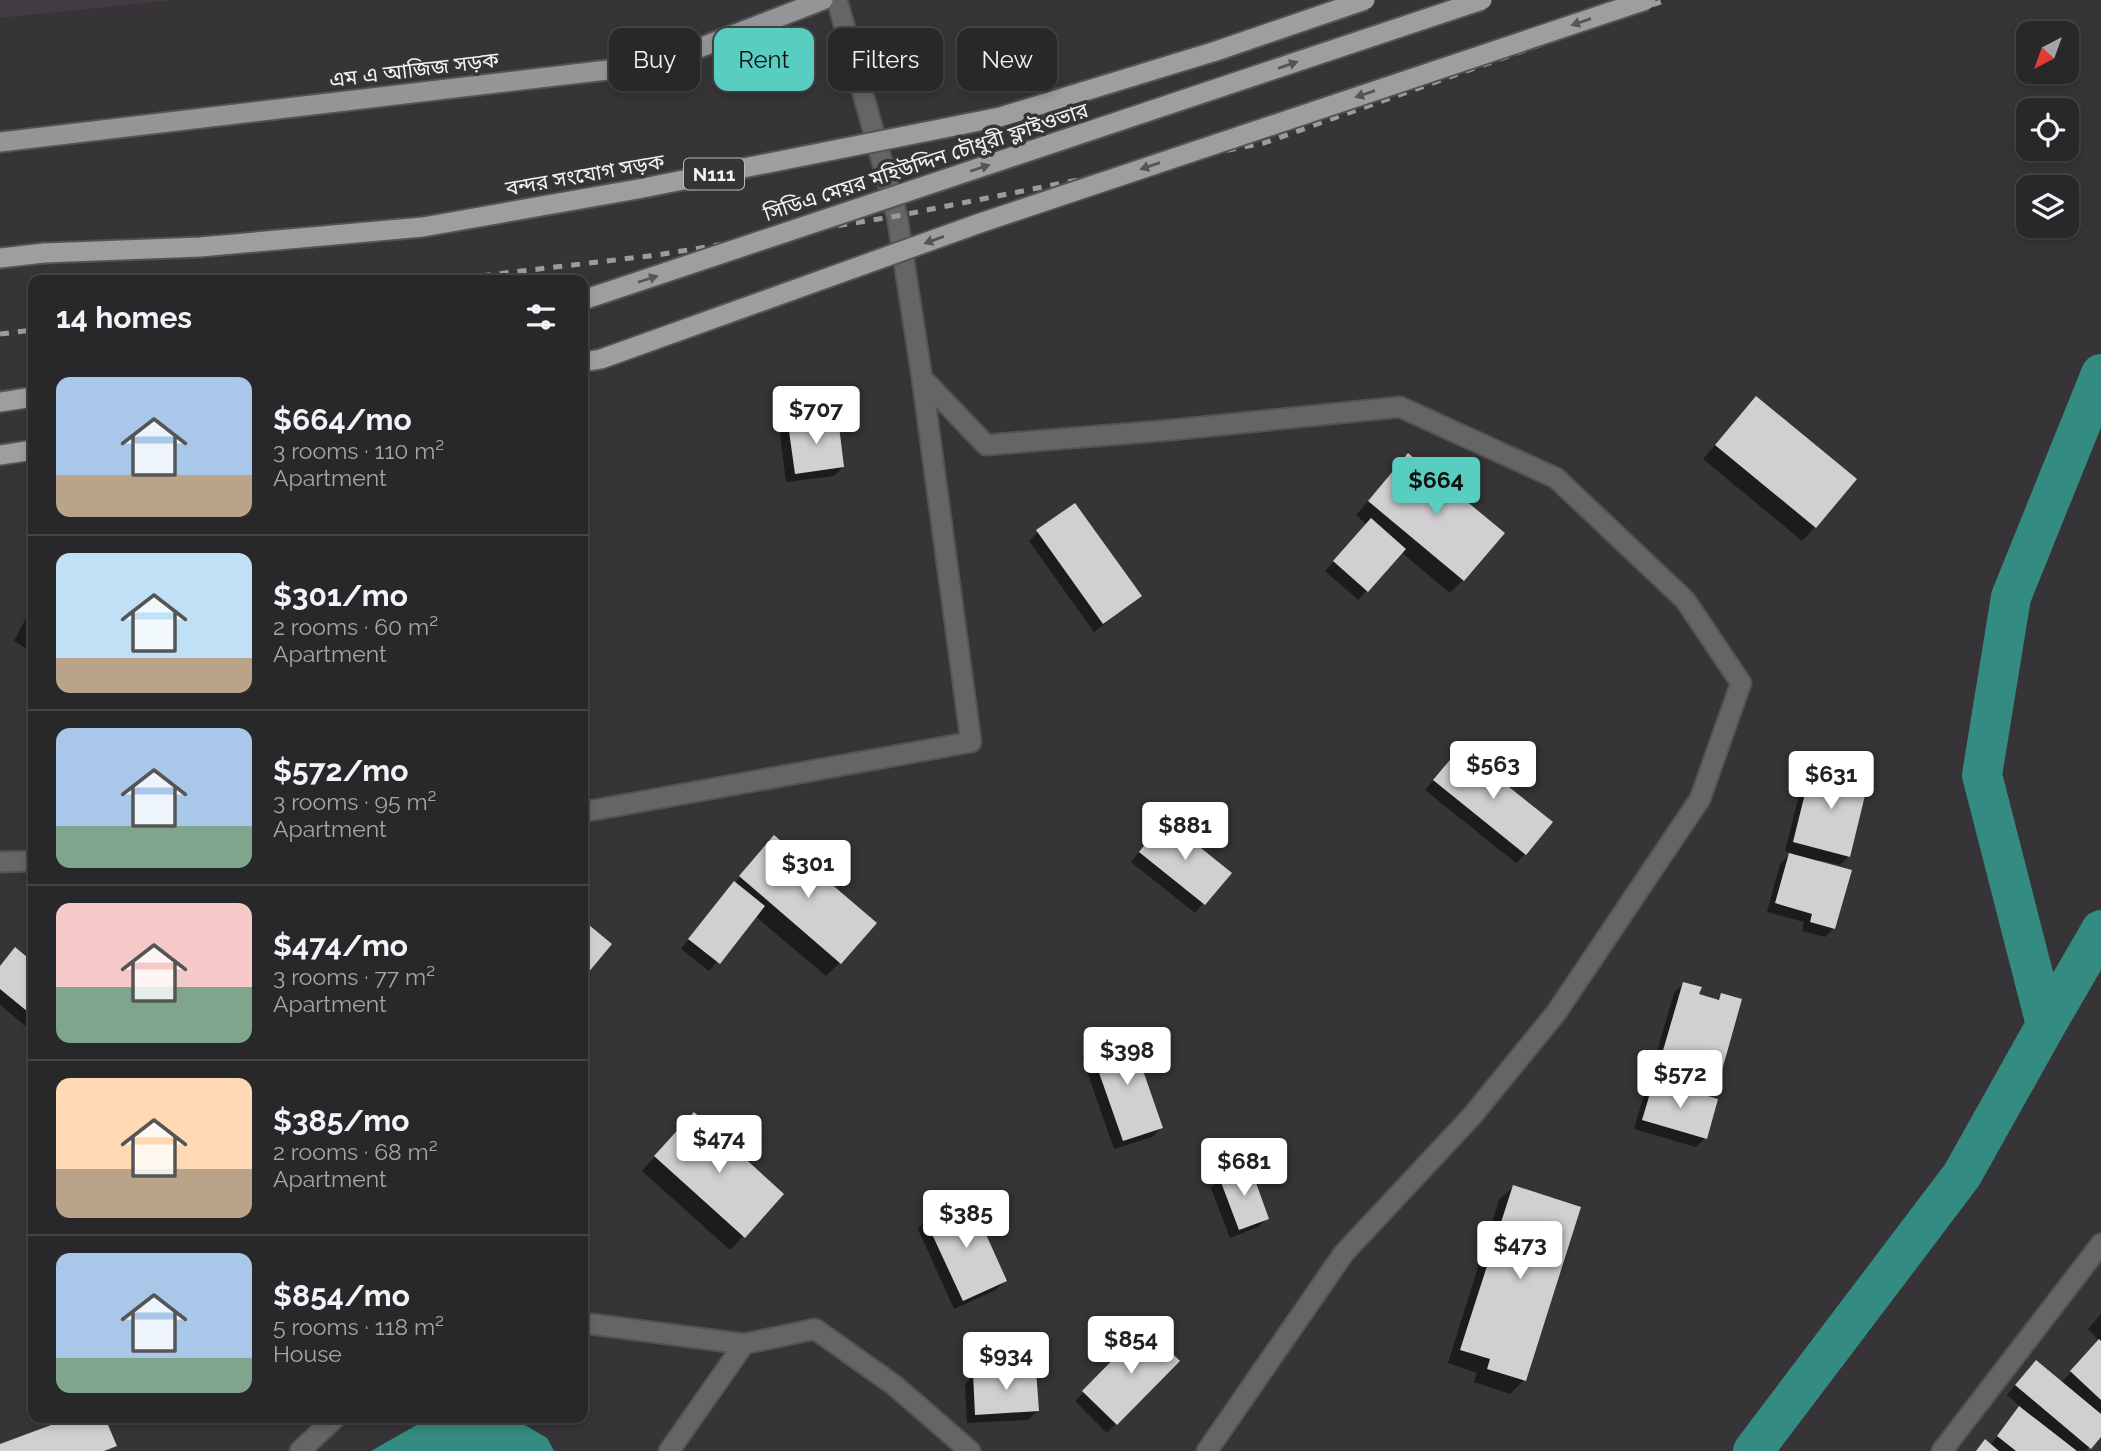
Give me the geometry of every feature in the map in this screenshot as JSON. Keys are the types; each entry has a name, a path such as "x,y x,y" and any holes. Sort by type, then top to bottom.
{"highway":[{"name":"বন্দর সংযোগ সড়ক","path":"0,258 44,253 200,247 423,227 638,189 1000,117 1216,51 1365,0"},
{"name":"সিডিএ মেয়র মহিউদ্দিন চৌধুরী ফ্লাইওভার","path":"588,298 1482,0"},
{"path":"588,361 601,359 980,223 1646,0"},
{"path":"0,402 28,398"},
{"path":"0,455 28,451"}],"main road":[{"name":"এম এ আজিজ সড়ক","path":"0,142 658,64 823,0"}],"street":[{"path":"588,811 971,742 898,216 837,0"},
{"path":"922,378 986,445 1399,407 1556,478 1685,600 1741,683 1700,799 1556,1013 1472,1116 1344,1253 1207,1451"},
{"path":"0,862 28,861"},
{"path":"1942,1451 2101,1244"},
{"path":"588,1325 744,1344 815,1329 894,1385 970,1451"},
{"path":"669,1451 744,1344"},
{"path":"300,1451 330,1423"}],"shaded area":[{"path":"0,0 174,0 0,18"},
{"path":"420,1423 522,1423 547,1438 554,1451 371,1451"}],"building":[{"path":"1756,396 1857,479 1816,528 1715,445"},
{"path":"838,418 844,467 795,474 788,424"},
{"path":"1408,453 1505,533 1464,581 1368,501"},
{"path":"1075,503 1142,596 1103,624 1036,530"},
{"path":"1371,518 1406,549 1368,592 1333,561"},
{"path":"1460,748 1553,822 1526,855 1433,780"},
{"path":"1812,765 1869,779 1850,857 1793,842"},
{"path":"1165,819 1232,873 1205,905 1139,852"},
{"path":"774,835 877,923 841,964 739,876"},
{"path":"1789,853 1852,870 1835,929 1810,922 1812,914 1775,903"},
{"path":"734,881 765,906 720,964 688,939"},
{"path":"588,924 612,944 588,973"},
{"path":"15,947 28,958 28,1012 0,989 0,966"},
{"path":"1683,982 1702,987 1699,994 1719,1000 1721,993 1742,999 1717,1088 1657,1071"},
{"path":"1130,1033 1163,1128 1123,1141 1090,1047"},
{"path":"1654,1080 1718,1099 1707,1139 1642,1120"},
{"path":"694,1112 784,1194 745,1238 654,1156"},
{"path":"1250,1166 1269,1219 1239,1230 1219,1177"},
{"path":"1513,1185 1581,1207 1526,1381 1487,1369 1490,1359 1460,1350"},
{"path":"970,1199 1007,1281 963,1301 925,1219"},
{"path":"1145,1327 1180,1361 1117,1425 1082,1391"},
{"path":"2099,1339 2101,1341 2101,1400 2070,1371"},
{"path":"2036,1360 2101,1414 2101,1437 2091,1449 2015,1385"},
{"path":"1036,1370 1039,1411 975,1415 973,1373"},
{"path":"2019,1406 2077,1451 2016,1451 1997,1436"},
{"path":"57,1423 107,1423 117,1446 104,1451 0,1451 0,1444"},
{"path":"1985,1439 1999,1451 1976,1451"}],"waterway":[{"path":"1753,1451 1962,1175 2046,1025 1982,775 2011,597 2101,374"},
{"path":"2046,1025 2101,930"}],"railway":[{"path":"488,275 657,255 897,216 1264,143 1666,0"},
{"path":"0,334 28,331"}]}
